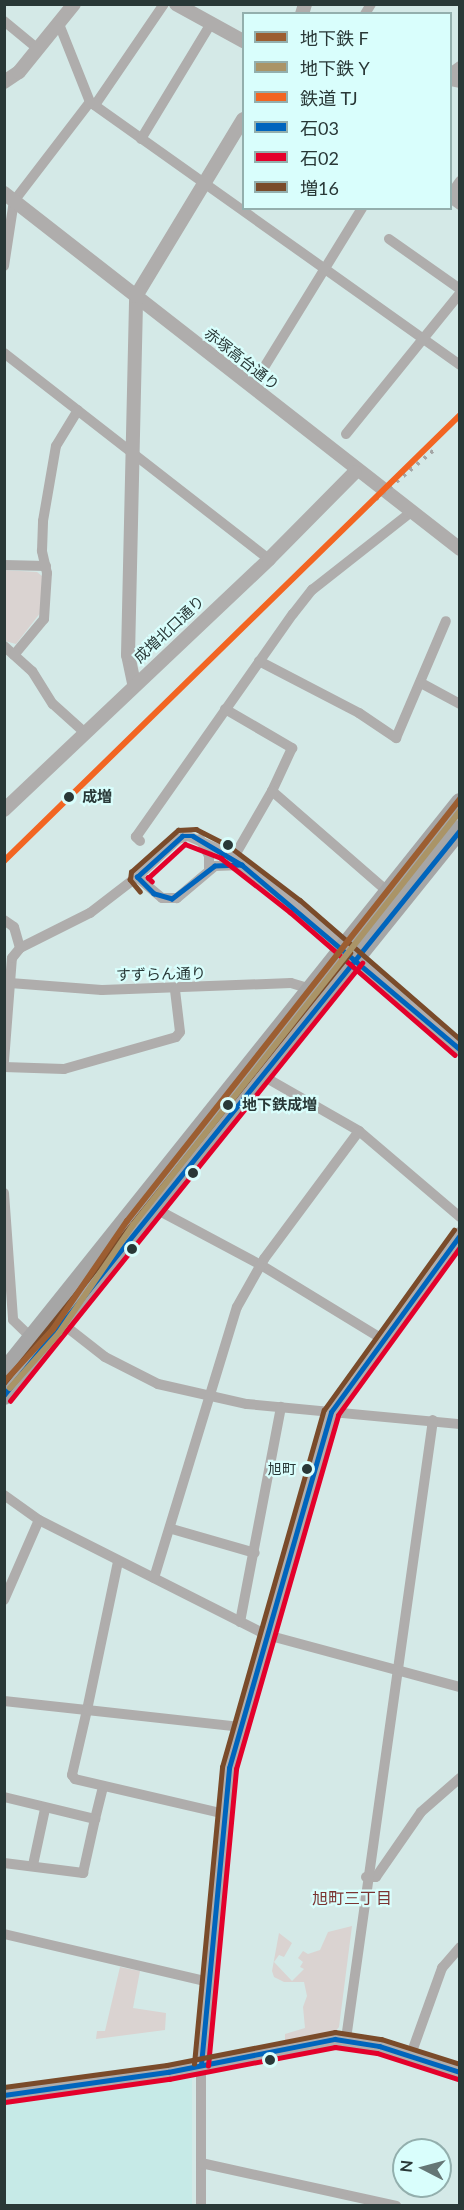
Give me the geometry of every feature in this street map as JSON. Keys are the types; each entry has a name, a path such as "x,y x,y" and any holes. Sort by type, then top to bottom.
{"highway":[{"path":"4,1372 33,1339 58,1320 156,1209 263,1076 350,953 387,891 459,802"},
{"path":"4,1396 58,1320 311,988 350,953 458,833"}],"street":[{"path":"4,82 19,72 74,4"},
{"path":"4,266 9,197 92,104 164,4"},
{"path":"176,4 210,25 242,41"},
{"path":"4,21 38,49"},
{"path":"58,24 92,104 459,365"},
{"path":"141,139 210,25"},
{"path":"135,683 128,655 136,296 242,121"},
{"path":"454,187 453,200 459,205"},
{"name":"赤塚高台通り","path":"9,197 252,387 355,471 459,549"},
{"path":"252,387 361,210"},
{"path":"346,434 459,291 389,239"},
{"path":"4,353 269,560"},
{"path":"14,655 44,619 46,566 42,551 43,521 54,455 60,436 78,410"},
{"name":"成増北口通り","path":"4,810 83,731 269,560 355,471"},
{"path":"140,841 136,837 259,661 312,590 411,512"},
{"path":"4,565 46,566"},
{"path":"259,661 359,713 396,738 446,621"},
{"path":"4,646 37,677 53,704 83,731"},
{"path":"421,683 459,704"},
{"path":"137,877 154,894 172,899 208,870 236,862 273,791 292,748 225,709"},
{"path":"273,791 387,891"},
{"path":"4,1061 12,958 20,948 90,913 137,877 178,839 188,836 199,839 236,862 350,953 459,1049"},
{"path":"199,839 209,856 208,870"},
{"path":"4,920 14,927 20,948"},
{"name":"すずらん通り","path":"10,982 102,990 175,990 291,983 311,988"},
{"path":"4,1067 64,1069 176,1037 180,1032 175,990"},
{"path":"263,1076 359,1131 459,1217"},
{"path":"154,1578 172,1529 237,1306 261,1265 359,1131"},
{"path":"4,1193 13,1320 33,1339"},
{"path":"156,1209 261,1265 382,1339"},
{"path":"201,2205 201,2065 229,1768 331,1412 459,1233"},
{"path":"58,1320 105,1357 158,1384 211,1396 281,1407 459,1424"},
{"path":"240,1622 255,1553 281,1407"},
{"path":"346,2039 366,1877 432,1420"},
{"path":"4,1495 39,1520 267,1635 396,1668 459,1687"},
{"path":"4,1600 39,1520"},
{"path":"172,1529 255,1553"},
{"path":"118,1561 73,1778 225,1814"},
{"path":"4,1701 240,1727"},
{"path":"366,1877 376,1877 422,1812 459,1778"},
{"path":"4,1863 82,1873 103,1786"},
{"path":"4,1797 95,1820"},
{"path":"33,1865 45,1809"},
{"path":"4,1934 208,1982"},
{"path":"410,2056 442,1968 459,1947"},
{"path":"4,2095 201,2065 294,2045 346,2039 459,2072"},
{"path":"201,2163 396,2205"}],"shaded area":[{"path":"4,570 37,572 42,576 41,612 16,644 5,641"},
{"path":"352,1926 339,2027 334,2033 285,2042 285,2034 305,2028 303,2007 307,1996 304,1982 284,1982 274,1977 272,1971 279,1933 292,1943 284,1957 279,1955 274,1962 292,1981 304,1969 300,1967 303,1962 298,1958 303,1951 308,1954 320,1950 328,1932"},
{"path":"120,1967 140,1971 133,2008 166,2013 165,2030 96,2039 97,2031 105,2031"},
{"path":"192,2078 192,2205 5,2205 5,2102"}],"railway":[{"path":"362,511 434,450"}],"metro line":[{"name":"F","path":"4,1382 53,1329 127,1221 460,799"},
{"name":"Y","path":"10,1388 59,1333 133,1225 460,811"}],"rail line":[{"name":"TJ","path":"4,861 460,415"}],"transit line":[{"name":"増16","path":"140,892 130,880 131,872 178,830 196,829 229,846 300,900 460,1039"},
{"name":"石03","path":"4,1395 460,830"},
{"name":"石03","path":"182,836 193,836 242,865 215,866 172,899 154,894 137,877 182,836"},
{"name":"石02","path":"152,882 148,878 185,844 221,858 290,912 455,1055"},
{"name":"石03","path":"242,865 460,1049"},
{"name":"増16","path":"4,1383 350,953"},
{"name":"石02","path":"10,1401 362,963"},
{"name":"増16","path":"194,2064 222,1767 324,1410 454,1230"},
{"name":"石03","path":"201,2065 229,1768 331,1412 460,1235"},
{"name":"石02","path":"208,2066 236,1769 338,1415 460,1247"},
{"name":"増16","path":"4,2087 167,2065 335,2032 381,2039 460,2064"},
{"name":"石03","path":"4,2095 168,2072 335,2039 379,2046 460,2072"},
{"name":"石02","path":"5,2102 169,2079 335,2047 377,2053 458,2079"}],"place":[{"name":"成増","path":"69,797"},
{"name":"地下鉄成増","path":"228,1105"},
{"name":"旭町","path":"307,1469"}],"district":[{"name":"旭町三丁目","path":"352,1898"}]}
